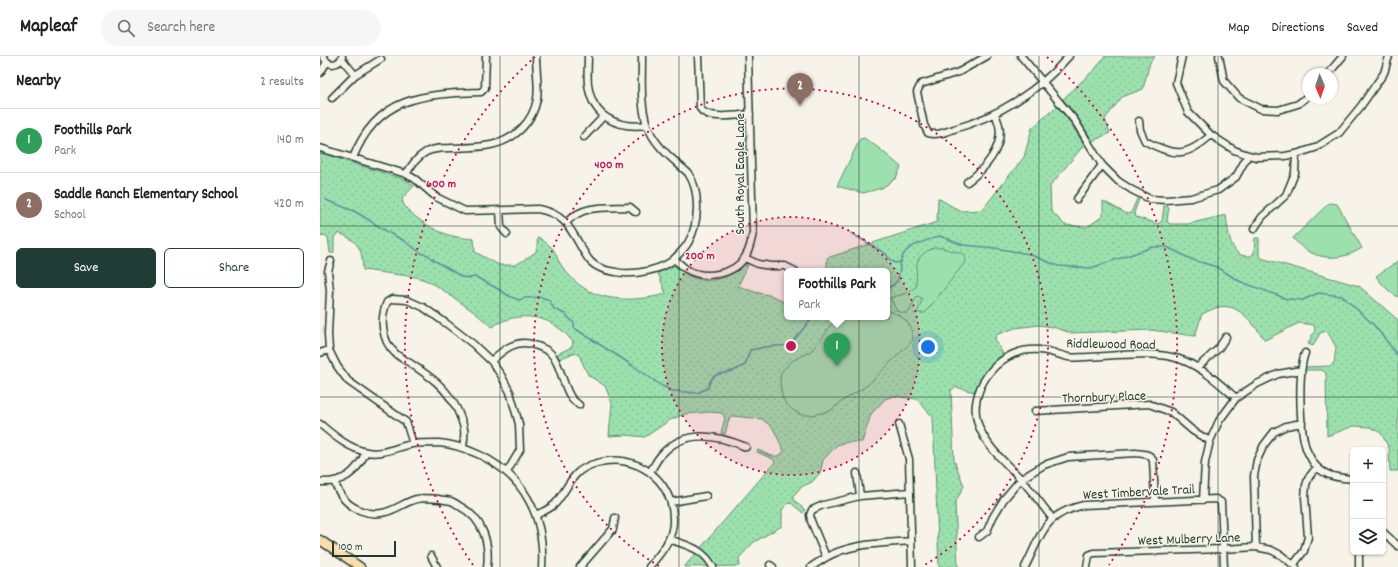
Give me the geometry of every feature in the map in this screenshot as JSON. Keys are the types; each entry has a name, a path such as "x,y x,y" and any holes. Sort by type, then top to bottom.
{"main road":[{"path":"320,540 360,567"}],"street":[{"path":"323,56 327,62 333,64 338,62 342,57 355,75"},
{"path":"353,158 363,136 373,124 389,111 403,103 424,96 481,92 486,88 486,56"},
{"path":"406,174 414,160 427,152 442,148 487,147 511,138 520,130 531,116 537,99 536,56"},
{"path":"588,56 588,85 590,93 594,105 604,117 624,126 647,125"},
{"path":"320,148 406,174 416,179 436,197 465,211 538,209 548,211 566,222 586,256 592,263 601,268 618,273 644,272 660,267 674,259 688,243 694,230 696,217 694,188 688,173 658,145 647,125 642,101 642,56"},
{"path":"698,56 700,108 702,112 711,116 750,114"},
{"name":"South Royal Eagle Lane","path":"745,258 753,233 748,56"},
{"path":"987,56 959,72 921,84 917,92 924,125 928,133 935,135 964,126 995,113 1018,100 1042,82 1070,56"},
{"path":"1021,56 1075,121 1102,166 1118,181 1150,199 1172,200 1191,198 1218,190 1236,177 1248,155"},
{"path":"1182,56 1176,83 1188,112 1211,135 1234,150 1248,155 1273,157 1296,154 1315,148 1339,133 1384,73 1389,56"},
{"path":"1219,56 1224,81 1239,98 1261,109 1278,110 1298,104 1302,101"},
{"path":"1333,68 1343,56"},
{"path":"332,98 355,75 381,59"},
{"path":"320,73 327,62"},
{"path":"967,182 979,174 998,146 1000,136 995,113"},
{"path":"584,137 604,117"},
{"path":"1139,121 1140,130 1145,141 1170,152 1186,152 1199,145 1211,135"},
{"path":"1254,229 1262,217 1286,195 1295,173 1296,154"},
{"path":"1077,198 1102,166"},
{"path":"566,222 589,208 630,207 636,212"},
{"path":"500,210 501,227 507,234"},
{"path":"674,259 687,269 701,274 711,275 731,270 745,258 758,264 785,266 789,268"},
{"path":"331,261 328,271 330,291 328,334 329,350 337,366 348,381 406,422 413,444"},
{"path":"463,447 465,435 464,426 451,397 435,380 394,352 387,342 382,328 385,307 387,302 392,299 407,300 423,307 474,344 501,375 510,392 519,424 520,450 507,472"},
{"path":"1198,367 1218,349 1226,337"},
{"path":"490,361 505,349 516,343 528,342 538,346 550,352 572,398 579,405"},
{"path":"320,353 329,350"},
{"name":"Riddlewood Road","path":"1052,518 1021,479 985,442 977,423 976,407 978,392 984,380 996,365 1011,355 1027,350 1045,350 1069,357 1154,355 1180,360 1198,367 1214,378 1236,398"},
{"path":"1305,353 1301,370 1302,434 1308,453 1317,467 1336,478 1350,479"},
{"path":"1202,500 1205,462 1210,441 1219,421 1236,398 1257,384 1278,374 1301,370"},
{"name":"Thornbury Place","path":"1035,411 1149,404 1171,412 1193,431 1210,441"},
{"path":"1256,547 1254,476 1257,460 1264,446 1274,432 1286,426 1302,423"},
{"path":"320,424 338,438 355,448 366,452 377,453 413,444 439,443 463,447 495,462 507,472 525,493 536,515 541,532 543,552 542,567"},
{"path":"899,424 909,460 912,567"},
{"path":"650,472 662,454 670,447 681,441 696,436 714,437 746,447"},
{"path":"320,482 334,481 344,478 353,472 361,463 366,452"},
{"path":"979,537 987,531 993,517 1004,500 1021,479 1044,465 1068,457 1136,453 1147,454 1153,460 1155,501"},
{"path":"536,515 554,505 573,476 585,468 597,463 612,460 626,461 639,465 650,472 665,489 671,502 673,520 669,538 662,552 650,567"},
{"path":"1295,566 1304,551 1308,537 1306,485 1309,477 1317,467"},
{"path":"857,473 860,496"},
{"path":"334,481 340,494 346,501 355,508 365,512 386,512 417,499 429,498 451,501 467,510 480,524 487,542 489,556 487,567"},
{"path":"826,557 811,521 810,515 812,510 823,505 860,496 910,492"},
{"path":"671,502 706,496"},
{"name":"West Timbervale Trail","path":"1025,567 1044,527 1052,518 1065,510 1084,505 1202,500 1216,500 1221,502 1224,567"},
{"path":"580,567 613,529 615,518"},
{"path":"1386,535 1398,546"},
{"path":"669,538 700,551 713,567"},
{"path":"811,567 837,552 864,545 911,541"},
{"name":"West Mulberry Lane","path":"1087,567 1089,555 1094,553 1256,547 1271,550 1281,555 1295,566"},
{"path":"1359,555 1359,567"},
{"path":"431,556 437,567"}],"green space":[{"path":"1105,56 1155,56 1150,62 1143,89 1122,97 1105,119 1110,133 1093,141 1077,116 1063,99 1096,68"},
{"path":"1057,106 1072,125 1084,145 1050,186 1051,211 1065,225 1087,227 1103,216 1103,201 1127,214 1131,213 1137,199 1139,199 1134,213 1136,217 1158,224 1162,221 1164,206 1169,207 1167,221 1170,224 1188,224 1226,215 1231,242 1233,247 1241,255 1251,256 1254,253 1255,238 1259,238 1259,254 1261,258 1359,286 1398,320 1398,471 1390,471 1389,448 1381,433 1370,427 1354,426 1327,436 1326,373 1322,370 1305,370 1305,367 1330,366 1334,363 1336,347 1327,331 1320,333 1313,346 1308,344 1315,330 1314,325 1299,323 1265,340 1251,322 1240,312 1234,308 1219,307 1202,314 1195,336 1151,330 1071,333 1053,327 1039,325 1015,328 996,335 995,339 1003,354 986,371 974,392 956,387 951,390 954,460 964,486 955,503 958,567 939,567 933,417 916,399 894,396 885,399 871,414 862,442 848,442 837,445 823,460 820,473 812,482 801,487 793,496 794,500 805,510 803,513 791,503 787,504 782,510 782,526 754,542 739,558 740,566 684,567 775,462 773,459 757,452 758,450 772,456 778,456 784,451 773,428 762,419 733,416 729,419 725,434 721,433 725,418 722,413 709,412 685,414 670,420 645,437 625,435 609,436 612,403 605,386 588,375 579,355 574,353 559,359 557,354 572,347 573,342 564,332 544,320 526,317 508,319 492,327 474,312 437,286 425,280 416,277 363,270 362,256 358,247 346,236 339,233 334,237 334,253 330,253 328,237 324,235 320,236 320,153 406,180 414,186 402,199 404,205 410,212 424,223 438,231 458,237 474,239 475,252 499,265 516,265 536,252 538,237 553,249 563,268 579,284 602,296 628,299 654,297 666,294 658,273 673,266 696,279 711,280 725,277 744,265 748,265 738,286 773,296 784,302 784,320 890,320 890,268 827,268 827,258 937,222 938,198 960,211 982,210 1024,157 1032,128"},
{"path":"864,138 880,149 901,167 896,178 882,188 863,193 837,186 860,139"},
{"path":"1329,203 1337,204 1362,248 1344,256 1325,257 1308,251 1293,238"},
{"path":"934,248 942,248 964,254 966,261 925,313 917,313 922,298 917,296 909,312 904,313 897,311 890,298 904,294 916,287 917,263 922,255"},
{"path":"1398,261 1398,297 1386,288 1376,276"},
{"path":"890,311 906,320 913,340 869,384 830,411 812,415 802,415 794,411 783,399 780,380 781,372 792,361 811,351 827,332 829,327 837,320 890,320"}],"waterway":[{"path":"326,200 356,212 462,277 476,277 519,300 541,297 549,300 554,309 565,314 574,323 574,328 662,386 673,391 697,393 708,388 714,376 733,371 745,365 750,350 790,345 810,320"},
{"path":"851,233 886,254 890,260 895,263 900,262"},
{"path":"890,286 893,285 898,277 901,259 904,254 920,243 940,236 963,245 995,248 1029,254 1058,266 1091,268 1153,247 1167,247 1193,260 1217,267 1239,281 1287,299 1303,300 1318,293 1342,296 1374,325 1398,356"}],"place":[{"name":"Saddle Ranch Elementary School","path":"800,106"},
{"name":"Foothills Park","path":"837,366"}]}
